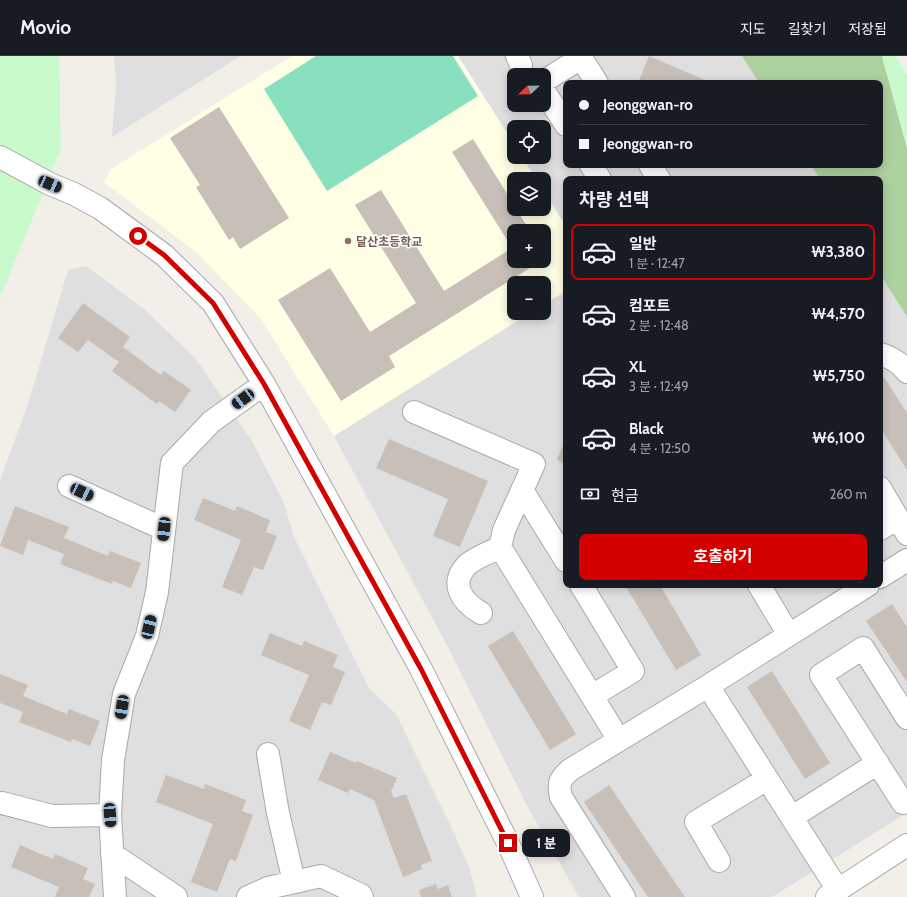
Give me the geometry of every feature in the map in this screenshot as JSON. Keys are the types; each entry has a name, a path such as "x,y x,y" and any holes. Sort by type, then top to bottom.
{"street":[{"path":"551,76 581,57 595,80"},
{"path":"551,102 563,120"},
{"path":"0,157 50,184 74,194 100,208 164,255 213,303 264,384 421,669 508,843 532,897"},
{"path":"883,355 894,359 901,364 907,372"},
{"path":"115,897 110,815 113,760 124,694 147,636 157,592 172,463 211,422 264,384"},
{"path":"414,412 534,464 504,530 500,547 620,740"},
{"path":"69,486 164,529"},
{"path":"522,490 563,556"},
{"path":"883,496 895,527"},
{"path":"481,613 471,607 462,598 459,589 459,580 468,564 500,547"},
{"path":"883,575 907,560"},
{"path":"582,588 633,671 592,696"},
{"path":"761,588 789,635"},
{"path":"624,897 561,797 559,785 562,778 570,770 708,686 863,588"},
{"path":"907,718 863,648 821,675 903,803 907,801"},
{"path":"708,686 792,817 833,893 907,845"},
{"path":"268,754 278,813 294,882"},
{"path":"792,817 878,763"},
{"path":"719,861 696,822 767,779"},
{"path":"2,803 52,816 110,815"},
{"path":"112,854 176,897"},
{"path":"248,897 268,888 321,876 361,895 362,897"}],"shaded area":[{"path":"114,56 241,56 112,137 116,84"},
{"name":"달산초등학교","path":"292,56 458,56 507,133 507,164 526,164 532,172 507,172 507,216 551,216 551,203 563,221 563,293 551,300 551,276 507,276 507,320 519,320 334,436 261,319 196,252 104,182 111,169"},
{"path":"458,56 742,56 757,80 563,80 563,168 813,168 818,176 563,176 563,221 551,203 551,172 532,172 526,164 551,164 551,120 507,120 507,133"},
{"path":"86,266 144,309 195,358 252,441 284,503 294,537 369,688 396,714 455,835 470,870 477,897 0,897 0,480 28,404 68,270"},
{"path":"883,279 907,317 907,813 772,897 579,897 526,804 448,647 334,436 519,320 551,320 551,300 563,293 563,588 883,588"}],"green space":[{"path":"0,56 59,56 61,150 0,297"},
{"path":"316,56 453,56 478,96 327,191 264,89"},
{"path":"742,56 882,56 907,148 907,317 883,279 883,176 818,176 813,168 883,168 883,80 757,80"},
{"path":"882,56 896,56 907,74 907,147"}],"building":[{"path":"649,56 705,80 639,80"},
{"path":"219,107 289,218 240,249 233,237 229,240 196,187 200,185 170,138"},
{"path":"473,139 507,194 507,216 520,216 526,224 507,224 507,240 452,152"},
{"path":"381,190 444,291 507,251 507,268 530,268 517,276 507,276 507,282 389,356 395,367 341,401 278,300 330,268 370,332 416,303 355,205"},
{"path":"83,303 130,337 123,347 161,375 164,371 191,390 175,412 159,401 157,404 112,371 119,362 88,340 78,352 58,338"},
{"path":"884,377 907,413 907,470 883,432"},
{"path":"389,439 488,481 460,547 433,536 448,499 376,468"},
{"path":"563,445 563,463 557,460"},
{"path":"203,498 235,511 237,506 270,520 266,532 277,536 263,570 254,567 242,595 222,587 241,540 194,520"},
{"path":"15,506 69,527 64,538 108,556 110,551 141,563 131,588 113,581 112,584 60,564 64,554 28,540 23,555 0,546"},
{"path":"627,588 662,588 701,655 676,670"},
{"path":"892,604 907,627 907,682 866,621"},
{"path":"513,631 576,734 550,750 488,646"},
{"path":"270,633 302,646 304,641 338,655 333,667 345,672 331,705 322,702 310,730 289,721 309,675 261,655"},
{"path":"772,671 830,763 805,779 747,687"},
{"path":"0,674 28,685 23,696 67,714 69,709 100,721 90,746 72,739 71,742 19,722 23,712 0,703"},
{"path":"330,752 356,763 357,761 397,778 391,792 394,798 406,794 432,861 421,865 422,869 403,877 374,800 350,789 348,793 318,780"},
{"path":"166,775 204,789 205,784 246,800 242,811 253,815 236,861 230,859 217,892 191,882 213,824 156,802"},
{"path":"609,785 685,897 648,897 584,802"},
{"path":"20,845 53,859 55,854 88,868 83,879 95,884 89,897 55,897 59,887 11,867"},
{"path":"436,884 438,889 448,885 452,897 421,897 419,890"}],"place":[{"name":"달산초등학교","path":"348,241"}],"route":[{"path":"138,236 164,255 213,303 264,384 421,669 508,843"}]}
